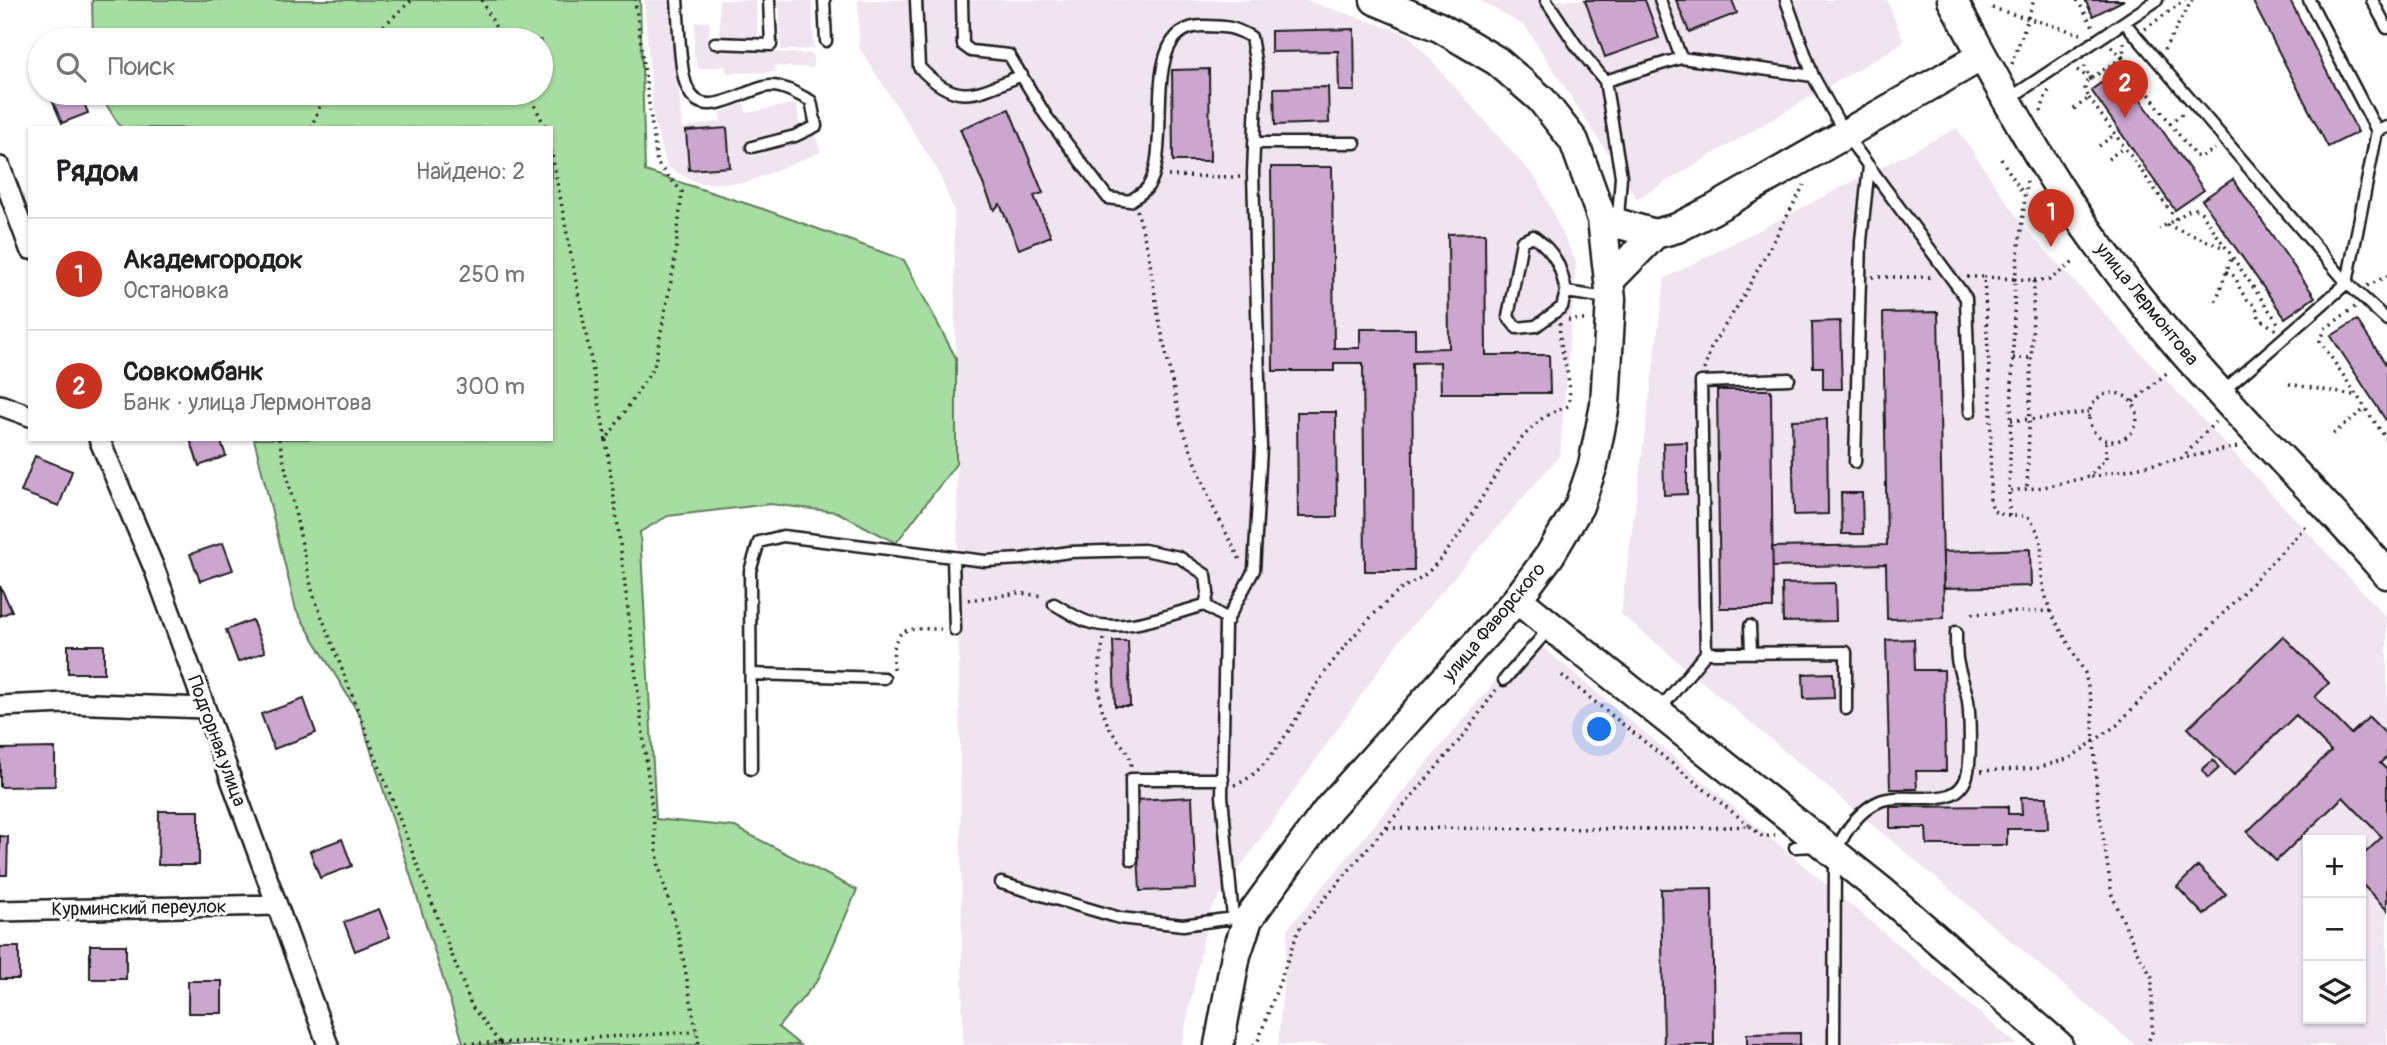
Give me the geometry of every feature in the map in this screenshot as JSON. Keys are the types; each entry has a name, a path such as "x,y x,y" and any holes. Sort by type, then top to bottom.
{"street":[{"name":"улица Фаворского","path":"1219,1045 1237,955 1239,923 1248,919 1329,808 1517,600 1550,555 1579,506 1593,466 1605,405 1610,221 1574,141 1541,99 1497,61 1439,27 1375,0"},
{"name":"улица Лермонтова","path":"1952,0 1982,56 2008,87 2029,141 2084,225 2132,288 2220,394 2361,542 2387,574"},
{"path":"1610,221 1655,234 1683,225 1982,56"},
{"path":"0,167 28,244"},
{"path":"1606,300 1655,234"},
{"path":"0,405 28,415"},
{"name":"Подгорная улица","path":"100,441 154,568 328,1045"},
{"path":"1517,600 1903,909 2058,1045"},
{"path":"0,706 66,703 205,708"},
{"name":"Курминский переулок","path":"0,911 277,905"}],"lane":[{"path":"677,0 686,87 692,96 710,104 769,86 792,91 811,101 816,126 795,136 752,147"},
{"path":"715,43 771,45 769,0"},
{"path":"824,0 826,41"},
{"path":"916,0 919,66 933,82 951,92 970,95 1022,75"},
{"path":"962,0 962,45 971,51 1009,55 1046,116 1108,198 1130,201 1147,187 1152,176 1156,164 1161,72 1175,37 1194,26 1233,27 1251,37 1257,72 1253,177 1261,448 1254,569 1226,624 1223,779 1239,923 1183,925 1120,918 1001,883"},
{"path":"1546,0 1576,45 1605,81 1621,176 1610,221"},
{"path":"1660,0 1681,58"},
{"path":"1786,0 1813,76 1845,134 1966,298 1970,412"},
{"path":"2008,87 2125,23 2157,0"},
{"path":"2220,394 2347,283 2382,129 2309,0"},
{"path":"2372,0 2387,29"},
{"path":"2125,23 2347,283 2387,320"},
{"path":"1605,81 1681,58 1813,76"},
{"path":"1254,143 1355,143"},
{"path":"1855,463 1861,241 1868,166"},
{"path":"1534,236 1548,247 1562,271 1566,292 1562,307 1536,326 1517,328 1508,317 1522,241 1534,236"},
{"path":"1566,292 1588,294 1606,300"},
{"path":"1658,712 1706,653 1701,382 1789,379"},
{"path":"751,769 750,571 759,542 783,536 985,561 1069,552 1144,550 1179,557 1206,575 1208,593 1205,605"},
{"path":"954,557 955,630"},
{"path":"1054,604 1086,622 1107,627 1123,626 1205,605 1228,620"},
{"path":"1504,680 1542,637 1547,624"},
{"path":"1750,626 1751,652"},
{"path":"1795,847 1830,849 1871,806 1883,800 1946,797 1959,790 1968,771 1968,700 1957,660 1956,632"},
{"path":"1706,653 1846,652 1846,709"},
{"path":"751,674 884,678"},
{"path":"1132,860 1131,779 1223,779"},
{"path":"1830,849 1835,1045"}],"path":[{"path":"381,28 412,0"},
{"path":"482,0 496,28"},
{"path":"606,440 654,367 674,266 682,192 657,163 635,0"},
{"path":"2008,87 2034,0"},
{"path":"2077,0 2085,15"},
{"path":"2135,36 2185,0"},
{"path":"2137,77 2158,62 2192,0"},
{"path":"1992,8 2086,35"},
{"path":"2176,219 2089,98 2085,89 2087,81 2123,57 2195,156 2208,154 2225,142"},
{"path":"2041,115 2046,94 2057,82"},
{"path":"2074,109 2089,98"},
{"path":"312,126 321,105"},
{"path":"534,105 545,126"},
{"path":"2170,123 2194,106"},
{"path":"2099,146 2115,134"},
{"path":"2108,159 2124,148"},
{"path":"2001,159 2025,196"},
{"path":"553,160 606,440 659,867 679,936 699,1045"},
{"path":"1152,176 1253,177"},
{"path":"2009,516 2015,279 2027,178"},
{"path":"1703,371 1712,345 1739,304 1804,185"},
{"path":"1133,198 1148,251 1159,320 1181,424 1212,505 1249,579"},
{"path":"2159,229 2188,211 2196,209 2202,213 2278,323 2283,322"},
{"path":"2166,225 2227,248"},
{"path":"2216,301 2232,256"},
{"path":"1984,277 2049,280 2075,261"},
{"path":"2226,272 2233,274 2239,282 2242,294 2256,304 2259,318 2269,326 2289,334 2326,328"},
{"path":"2387,276 2379,278 2326,328 2320,341 2387,439"},
{"path":"2027,489 2034,280"},
{"path":"1236,785 1250,778 1276,750 1326,671 1358,632 1399,591 1428,572 1477,509 1514,446 1541,419 1567,406 1571,394 1559,335 1561,320 1606,300"},
{"path":"2013,358 2031,358"},
{"path":"2133,402 2169,371"},
{"path":"2289,384 2358,396"},
{"path":"2120,393 2133,402 2138,417 2132,432 2119,440 2106,439 2096,434 2090,412 2097,398 2104,394 2120,393"},
{"path":"2333,434 2366,408"},
{"path":"2011,420 2090,412"},
{"path":"2180,460 2215,422"},
{"path":"2089,477 2106,458 2106,439"},
{"path":"279,441 313,594 472,1007 500,1043"},
{"path":"2009,491 2238,447"},
{"path":"1968,771 2038,768 2070,758 2117,725 2307,524"},
{"path":"2042,584 2050,611 2085,673 2092,706 2097,796 2112,895 2136,950 2152,977 2152,1032 2147,1045"},
{"path":"954,601 1018,593 1044,596 1054,604"},
{"path":"1968,614 2050,611"},
{"path":"1107,627 1097,684 1109,727 1130,756 1131,779"},
{"path":"884,678 893,674 892,656 896,640 904,630 955,630"},
{"path":"1560,674 1763,837 1775,834"},
{"path":"1253,1045 1258,1041 1299,929 1464,735 1504,680"},
{"path":"1387,828 1676,829 1750,826"},
{"path":"443,1045 696,1032"}],"shaded area":[{"path":"644,0 671,0 682,128 721,121 719,113 744,103 747,113 797,103 800,128 748,139 751,157 814,133 821,152 746,183 698,183 667,167 654,122"},
{"path":"719,0 756,0 758,39 720,37"},
{"path":"779,0 812,0 814,49 781,50"},
{"path":"858,0 1305,0 1408,34 1538,181 1576,262 1560,455 1400,640 1209,912 1182,1045 963,1045 954,211 938,171 859,47"},
{"path":"1479,0 1887,0 1904,42 1637,199 1525,26"},
{"path":"695,22 710,22 708,49 813,54 813,68 775,66 776,72 727,73 725,66 698,69 694,53"},
{"path":"1957,128 2024,227 2387,618 2387,1045 2135,1045 1621,614 1665,278"},
{"path":"1532,638 2018,1045 1278,1045 1288,928"}],"green space":[{"path":"92,0 640,0 645,171 763,209 904,260 956,358 956,464 896,543 837,512 770,504 668,516 640,532 656,819 735,827 857,890 818,980 778,1027 800,1045 464,1045 360,716 296,610 254,441 553,441 553,126 120,126 107,105 553,105 553,28 93,28"}],"building":[{"path":"1585,0 1645,0 1659,38 1605,57"},
{"path":"1676,0 1732,0 1737,13 1689,32"},
{"path":"2085,0 2124,0 2093,16"},
{"path":"2252,0 2290,0 2358,132 2328,147"},
{"path":"1354,29 1355,91 1339,91 1338,51 1271,52 1271,31"},
{"path":"1209,69 1210,161 1173,161 1172,70"},
{"path":"2120,70 2204,190 2175,210 2091,90"},
{"path":"1328,87 1329,123 1275,125 1274,88"},
{"path":"54,105 85,105 88,113 62,123"},
{"path":"1009,109 1043,193 1034,196 1051,236 1019,249 1000,204 994,210 960,129"},
{"path":"727,128 730,167 689,170 686,131"},
{"path":"1271,167 1332,167 1334,348 1360,348 1360,329 1415,329 1415,349 1449,348 1448,234 1485,233 1486,355 1549,355 1550,393 1441,393 1440,362 1412,363 1414,571 1365,571 1363,363 1334,363 1334,371 1273,371"},
{"path":"2233,179 2315,297 2285,318 2202,200"},
{"path":"1938,312 1944,618 1887,619 1886,564 1773,567 1772,547 1887,545 1883,313"},
{"path":"2357,320 2387,366 2387,422 2331,336"},
{"path":"1840,321 1842,389 1823,389 1823,367 1813,367 1812,322"},
{"path":"1717,390 1771,390 1773,608 1720,608"},
{"path":"1297,412 1336,412 1337,517 1298,517"},
{"path":"1827,419 1828,514 1794,515 1792,420"},
{"path":"191,441 221,441 226,456 199,466"},
{"path":"1687,442 1687,494 1664,495 1663,443"},
{"path":"35,456 72,471 59,506 21,492"},
{"path":"1841,493 1862,493 1863,534 1842,534"},
{"path":"223,543 233,570 200,581 190,554"},
{"path":"2030,549 2031,586 1944,588 1943,552"},
{"path":"1835,583 1836,621 1783,622 1782,584"},
{"path":"0,586 12,611 0,616"},
{"path":"252,620 265,652 238,662 226,630"},
{"path":"2283,636 2329,683 2315,697 2351,734 2369,717 2387,735 2387,757 2380,763 2387,770 2387,910 2366,888 2366,852 2382,837 2343,797 2276,861 2247,832 2331,751 2296,715 2234,775 2188,728"},
{"path":"1914,639 1915,670 1944,670 1946,771 1916,771 1917,789 1890,789 1886,640"},
{"path":"1113,641 1128,641 1130,706 1115,706"},
{"path":"68,645 104,645 104,673 68,673"},
{"path":"1833,673 1834,698 1804,699 1803,674"},
{"path":"304,699 316,733 274,749 261,714"},
{"path":"55,748 55,786 0,787 0,749"},
{"path":"2213,760 2219,768 2208,778 2202,770"},
{"path":"1192,797 1196,889 1140,891 1135,800"},
{"path":"2021,797 2047,797 2048,829 2007,829 2007,845 1927,845 1926,828 1890,828 1890,807 2008,806 2008,814 2022,814"},
{"path":"159,811 199,811 199,865 158,865"},
{"path":"0,836 8,837 7,875 0,875"},
{"path":"342,839 352,866 320,878 310,851"},
{"path":"2198,866 2226,894 2204,915 2177,887"},
{"path":"1712,888 1714,1045 1664,1045 1661,889"},
{"path":"379,909 390,937 355,951 344,922"},
{"path":"90,945 126,945 126,979 90,979"},
{"path":"0,947 19,947 19,979 0,979"},
{"path":"188,981 222,981 222,1013 188,1013"},
{"path":"1800,1033 1800,1045 1747,1045 1747,1034"}],"place":[{"name":"Совкомбанк","path":"2125,118"},
{"name":"Академгородок","path":"2051,247"}]}
